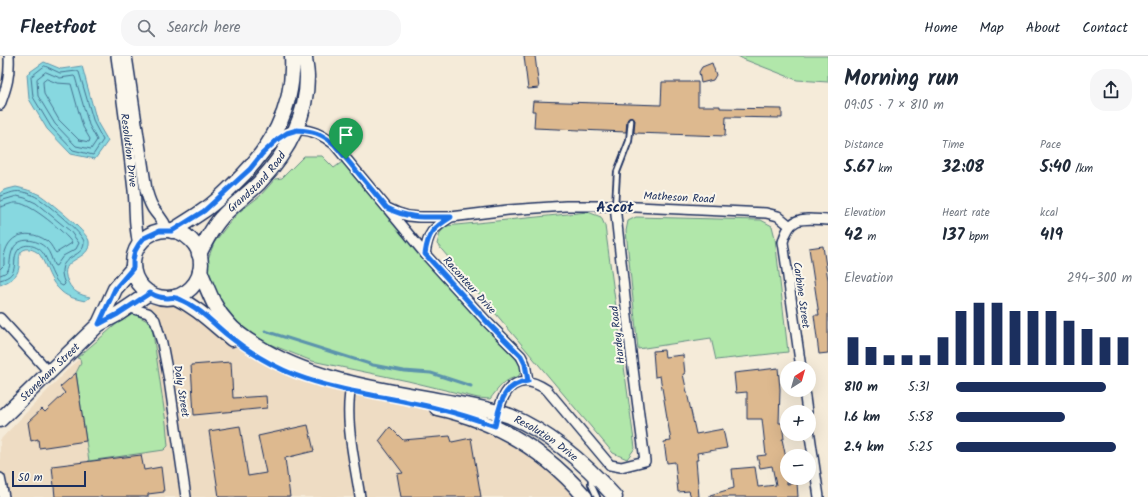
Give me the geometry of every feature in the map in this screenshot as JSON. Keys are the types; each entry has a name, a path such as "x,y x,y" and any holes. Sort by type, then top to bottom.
{"main road":[{"name":"Grandstand Road","path":"170,230 204,211 250,169 262,154 282,120 291,82 292,56"},
{"name":"Grandstand Road","path":"199,254 209,235 221,218 259,183 276,162 297,130 306,92 307,77 305,56"},
{"path":"170,230 181,234 189,239 199,254 200,271 197,279 184,294 174,297 162,297 150,293 141,287 133,268 135,251 139,244 151,234 159,231 170,230"},
{"name":"Stoneham Street","path":"99,324 115,289 133,268"},
{"name":"Resolution Drive","path":"200,271 212,300 227,322 251,342 265,351 302,369 351,387 443,410 495,426 514,437 554,466 570,480 585,497"},
{"name":"Stoneham Street","path":"0,420 99,324 118,314 150,293"},
{"name":"Resolution Drive","path":"174,297 190,304 236,342 264,360 283,370 311,381 478,407 498,412 522,422 552,439 574,456 614,497"}],"street":[{"path":"0,105 10,73 9,56"},
{"name":"Resolution Drive","path":"117,56 135,194 136,234 139,244"},
{"name":"Resolution Drive","path":"126,56 146,190 149,201 170,230"},
{"path":"262,154 287,133 297,130"},
{"name":"Raconteur Drive","path":"297,130 313,132 326,138 334,144 425,254 488,323 521,356 525,364 528,381"},
{"name":"Matheson Road","path":"387,208 408,216 451,217 508,210 566,206 615,206 766,213 778,216 790,226"},
{"name":"Hardey Road","path":"528,381 538,384 547,390 610,465 621,467 645,461 631,353 615,206"},
{"name":"Matheson Road","path":"425,254 427,242 431,232 439,224 451,217"},
{"path":"790,226 796,220 828,220"},
{"name":"Carbine Street","path":"790,226 785,234 783,242 799,361"},
{"name":"Daly Street","path":"127,307 148,313 155,320 162,343 170,380 186,497"},
{"path":"0,318 50,373"},
{"path":"495,426 503,397 507,391 519,382 528,381"},
{"path":"351,387 350,425 360,497"},
{"path":"811,441 818,497"},
{"path":"0,478 4,497"}],"lane":[{"path":"615,206 617,172 629,141 631,121"},
{"path":"591,472 591,484 597,497"}],"shaded area":[{"path":"175,301 224,337 259,360 285,374 312,384 419,407 478,422 547,465 577,497 0,497 0,440 71,366 134,313 155,303"}],"green space":[{"path":"738,56 828,56 828,82 797,80"},
{"path":"304,156 322,156 334,168 346,159 520,364 522,370 518,377 509,379 490,399 478,398 408,381 312,361 267,343 243,328 219,300 207,271 208,259 214,243 239,212 260,196 275,179 282,178"},
{"path":"588,212 601,217 605,226 635,448 627,459 613,453 437,244 440,233 446,226"},
{"path":"636,217 761,220 772,226 775,238 788,352 716,360 711,338 638,349 626,231 628,221"},
{"path":"133,313 149,322 152,326 168,446 164,450 89,461 76,373 81,363 80,359 77,358 127,315"}],"water":[{"path":"44,62 61,69 82,66 97,122 108,141 95,159 71,154 47,129 29,99 27,74"},
{"path":"16,187 40,195 67,216 87,237 89,241 88,248 85,253 70,263 66,274 68,282 75,291 90,297 85,301 70,297 62,292 51,279 40,255 30,249 23,250 21,252 17,274 9,281 0,285 0,193 4,190"}],"building":[{"path":"524,56 535,56 539,88 528,89"},
{"path":"712,63 716,75 713,80 701,83 699,72 702,67"},
{"path":"662,82 698,82 698,106 720,106 720,108 782,109 782,118 726,117 725,136 635,133 635,120 631,117 627,120 626,132 534,128 535,111 532,111 533,101 661,105"},
{"path":"823,246 828,280 828,353 819,354 814,315 819,315 809,248"},
{"path":"664,350 665,357 683,355 685,374 683,374 696,434 723,429 727,448 697,453 698,460 696,460 699,497 691,497 689,491 678,492 675,462 667,463 664,442 671,441 660,376 655,377 653,351"},
{"path":"231,362 233,398 266,396 267,408 194,415 191,365"},
{"path":"778,368 780,389 780,441 782,441 784,449 780,449 780,485 797,485 798,497 710,497 710,495 734,488 732,469 755,467 758,487 776,485 772,466 760,468 757,456 766,455 762,419 747,419 747,392 736,393 734,373"},
{"path":"76,373 86,441 39,448 38,439 31,441 28,422 42,409 45,412 65,393 60,387"},
{"path":"308,425 314,451 285,458 290,497 219,497 209,431 240,426 248,476 266,473 258,436"},
{"path":"390,427 403,440 450,436 452,442 471,438 481,497 401,497 397,474 403,473 379,441"},
{"path":"141,455 144,470 161,467 164,492 148,494 148,497 55,497 52,466"}],"waterway":[{"path":"265,331 373,365 404,371 431,373 471,386"}],"district":[{"name":"Ascot","path":"615,207"}],"route":[{"path":"297,130 313,132 326,138 334,144 346,159 387,208 408,216 451,217 439,224 431,232 427,242 425,254 488,323 521,356 525,364 528,381 519,382 507,391 503,397 495,426 443,410 350,391 311,381 264,360 236,342 190,304 174,297 157,297 150,293 118,314 99,324 115,289 133,268 135,251 144,238 159,231 172,231 204,211 250,169 262,154 278,139 287,133 297,130"}]}
